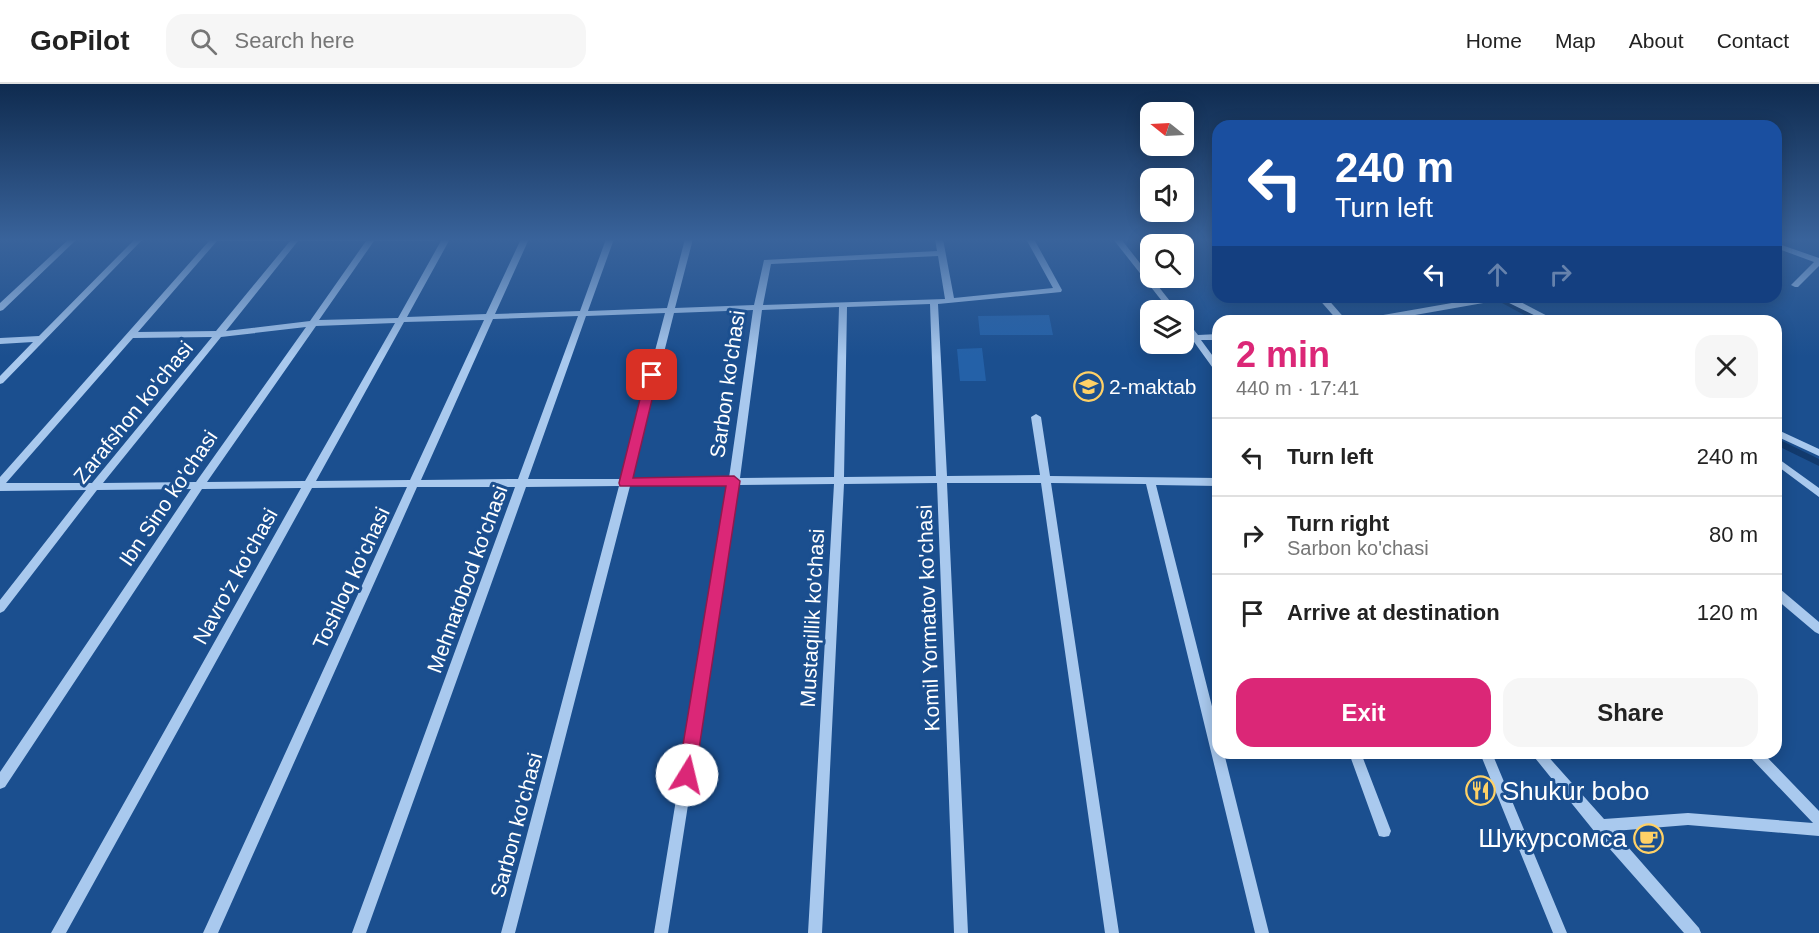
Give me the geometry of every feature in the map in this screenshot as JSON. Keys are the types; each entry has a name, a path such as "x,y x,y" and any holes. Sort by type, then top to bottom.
{"street":[{"path":"0,308 31,279"},
{"path":"0,381 100,279"},
{"path":"0,485 180,279"},
{"name":"Zarafshon ko'chasi","path":"0,608 94,487 264,279"},
{"name":"Ibn Sino ko'chasi","path":"0,783 200,484 344,279"},
{"name":"Navro'z ko'chasi","path":"58,933 424,279"},
{"name":"Toshloq ko'chasi","path":"210,933 508,279"},
{"name":"Mehnatobod ko'chasi","path":"360,933 596,279"},
{"name":"Sarbon ko'chasi","path":"508,933 678,279"},
{"name":"Sarbon ko'chasi","path":"661,933 734,481 764,279"},
{"path":"946,279 950,301"},
{"path":"131,335 221,334 314,323 401,322 934,302 1058,290 1052,279"},
{"path":"1149,279 1165,300"},
{"path":"1795,285 1801,279"},
{"name":"Komil Yormatov ko'chasi","path":"934,302 961,933"},
{"path":"1326,303 1338,315"},
{"path":"1400,315 1469,303"},
{"path":"1516,303 1541,315"},
{"name":"Mustaqillik ko'chasi","path":"815,933 839,481 843,305"},
{"path":"1195,338 1212,337"},
{"path":"1195,338 1212,361"},
{"path":"0,341 41,339"},
{"path":"1036,417 1112,933"},
{"path":"1782,435 1819,453"},
{"path":"1782,465 1819,493"},
{"path":"0,485 94,487 416,482 625,483 1045,479 1212,482"},
{"path":"1150,481 1212,731"},
{"path":"1782,597 1819,629"},
{"path":"1219,759 1262,933"},
{"path":"1358,759 1384,831"},
{"path":"1488,759 1560,933"},
{"path":"1542,759 1694,933"},
{"path":"1761,759 1819,820"},
{"path":"1599,826 1688,819 1819,830"}],"shaded area":[{"path":"1049,315 1053,335 980,335 978,316"},
{"path":"982,348 986,381 960,381 957,349"}],"waterway":[{"path":"1507,303 1530,315"},
{"path":"1782,444 1819,463"}],"place":[{"name":"2-maktab","path":"1088,386"},
{"name":"Shukur bobo","path":"1481,791"},
{"name":"Шукурсомса","path":"1648,838"}],"route":[{"path":"652,375 625,483 734,481 687,775"}]}
